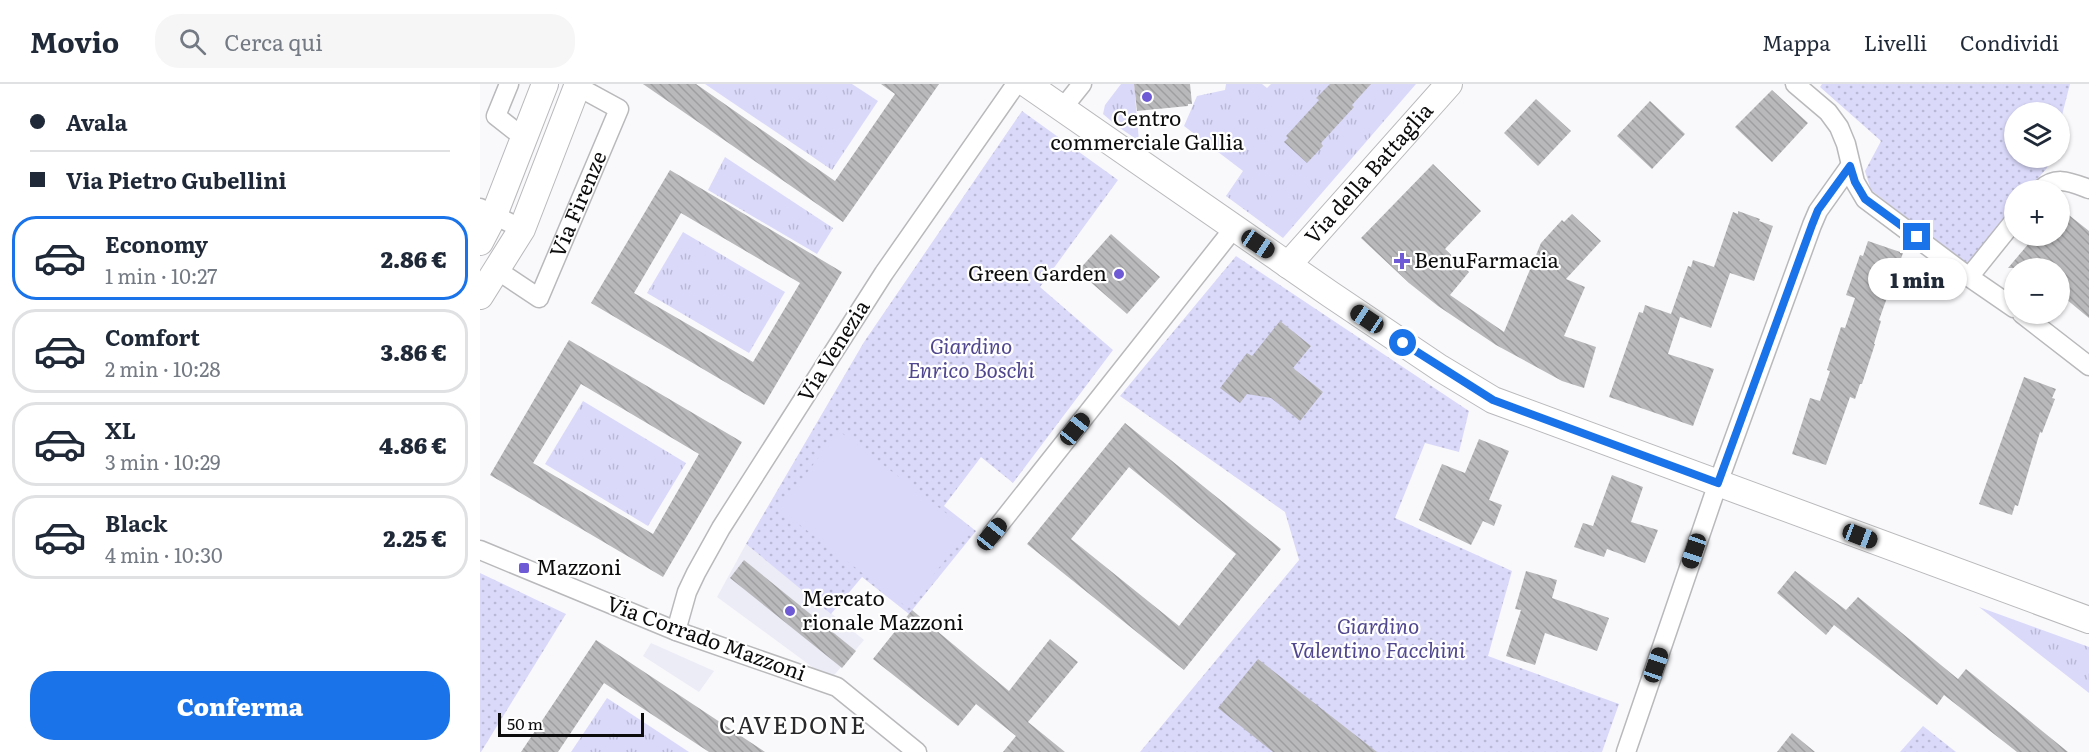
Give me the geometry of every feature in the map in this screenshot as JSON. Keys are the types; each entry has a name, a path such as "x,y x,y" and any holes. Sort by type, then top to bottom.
{"street":[{"path":"509,84 496,116 524,138"},
{"path":"480,242 487,212 524,138 545,84"},
{"name":"Via Venezia","path":"676,631 687,592 721,528 884,273 1016,84"},
{"path":"1027,84 1288,265 1440,368 1493,400 2089,620"},
{"path":"1062,109 1082,84"},
{"name":"Via della Battaglia","path":"1288,265 1449,84"},
{"path":"1795,84 1828,112 1839,127 1846,144 1855,182 1865,199 2004,301"},
{"name":"Via Firenze","path":"480,296 522,229 577,85 619,109 538,298 497,270"},
{"path":"1626,752 1718,483 1812,225 1818,210 1850,166"},
{"path":"2070,183 2089,189"},
{"path":"487,212 522,229"},
{"path":"992,534 1234,228"},
{"path":"1969,277 2004,233"},
{"path":"2035,324 2089,366"},
{"name":"Via Corrado Mazzoni","path":"480,550 676,631 837,687 917,752"}],"shaded area":[{"path":"746,544 864,640 830,680 717,597"},
{"path":"651,643 714,671 699,692 643,656"}],"green space":[{"path":"705,84 852,84 878,101 832,170"},
{"path":"1121,84 1134,84 1139,141 1103,114 1105,105"},
{"path":"1226,84 1262,84 1267,88 1271,84 1416,84 1283,238 1226,196 1243,171 1184,126 1197,96 1225,90"},
{"path":"1822,84 2070,84 2065,102 2004,102 2004,168 2047,168 2037,180 2004,180 2004,220 1968,265 1871,190 1865,171 1881,141 1820,87"},
{"name":"Giardino Enrico Boschi","path":"1022,111 1118,180 1040,287 1113,350 1013,483 981,457 944,506 976,531 909,614 862,577 831,614 746,544 864,342"},
{"path":"725,157 833,228 817,254 708,190"},
{"path":"683,232 785,292 749,353 647,293"},
{"name":"Giardino Valentino Facchini","path":"1236,256 1469,411 1459,452 1425,443 1395,518 1512,571 1488,656 1619,704 1602,752 1140,752 1299,560 1285,512 1120,396"},
{"path":"583,401 686,463 648,526 545,464"},
{"path":"839,431 968,530 908,608 779,509"},
{"path":"480,573 566,614 481,752 480,752"},
{"path":"1979,607 2089,647 2089,693"},
{"path":"607,698 689,752 571,752"},
{"path":"1923,726 1956,752 1900,752"}],"building":[{"path":"643,84 696,84 835,181 895,94 881,84 939,84 843,222"},
{"path":"1134,84 1190,84 1192,104 1137,111"},
{"path":"1330,84 1371,84 1307,163 1284,142 1288,138 1286,136 1319,100 1316,98"},
{"path":"1772,90 1808,123 1772,162 1735,127"},
{"path":"1536,99 1571,131 1538,166 1504,133"},
{"path":"1650,101 1685,134 1652,169 1617,136"},
{"path":"1433,164 1481,211 1445,249 1469,272 1450,295 1504,332 1541,243 1562,220 1564,222 1572,214 1601,241 1566,279 1585,287 1564,336 1596,347 1584,388 1562,381 1496,345 1438,306 1409,283 1361,238"},
{"path":"670,170 842,272 764,405 591,303","holes":["681,213 800,283 753,362 634,293"]},
{"path":"1738,211 1773,226 1754,281 1730,273 1711,328 1680,317 1668,354 1714,369 1693,426 1609,397 1639,312 1643,313 1645,305 1671,314 1688,266 1691,267 1693,260 1714,267 1733,212 1738,214"},
{"path":"2070,216 2089,231 2089,318 2070,302 2070,258 2016,258 2027,246 2070,246"},
{"name":"Green Garden","path":"1111,234 1160,277 1127,314 1078,271"},
{"path":"1868,241 1903,253 1879,320 1881,321 1875,344 1862,384 1860,384 1855,399 1850,397 1826,465 1792,454 1810,398 1820,401 1841,327 1845,328 1855,298 1846,295 1860,255 1863,256"},
{"path":"1280,321 1311,346 1293,368 1323,392 1300,421 1271,398 1247,394 1240,403 1220,388 1247,353 1252,356"},
{"path":"569,340 742,442 663,577 490,475","holes":["581,384 699,454 653,534 533,463"]},
{"path":"2024,377 2056,389 2052,398 2055,399 2042,433 2040,432 2018,506 2015,505 2012,515 1979,504"},
{"path":"1125,423 1281,549 1184,670 1027,544","holes":["1129,467 1236,554 1179,626 1071,539"]},
{"path":"1479,439 1509,451 1489,500 1502,505 1494,526 1483,521 1471,545 1419,520 1442,464 1465,473"},
{"path":"1612,475 1643,487 1631,522 1658,530 1645,563 1607,549 1604,557 1574,547 1583,523 1593,526"},
{"name":"Mercato rionale Mazzoni","path":"744,560 856,651 842,668 730,578"},
{"path":"1526,571 1557,580 1552,598 1609,618 1597,651 1545,633 1535,665 1506,656 1521,610 1515,609"},
{"path":"1795,571 1846,610 1858,597 1958,679 1966,669 2068,752 2017,752 1944,695 1937,705 1834,625 1826,635 1777,593"},
{"path":"912,610 1009,691 1050,639 1078,662 1028,722 1065,752 1003,752 1016,736 976,704 958,726 873,659"},
{"path":"596,640 765,752 709,752 604,683 558,752 521,752"},
{"path":"1258,659 1377,752 1273,752 1218,708"},
{"path":"1792,733 1815,752 1777,752"}],"place":[{"name":"Centro commerciale Gallia","path":"1147,97"},
{"name":"BenuFarmacia","path":"1402,261"},
{"name":"Green Garden","path":"1119,274"},
{"name":"Mazzoni","path":"524,568"},
{"name":"Mercato rionale Mazzoni","path":"790,611"}],"district":[{"name":"CAVEDONE","path":"793,726"}],"route":[{"path":"1403,343 1493,400 1718,483 1818,210 1850,166 1855,182 1865,199 1917,237"}]}
